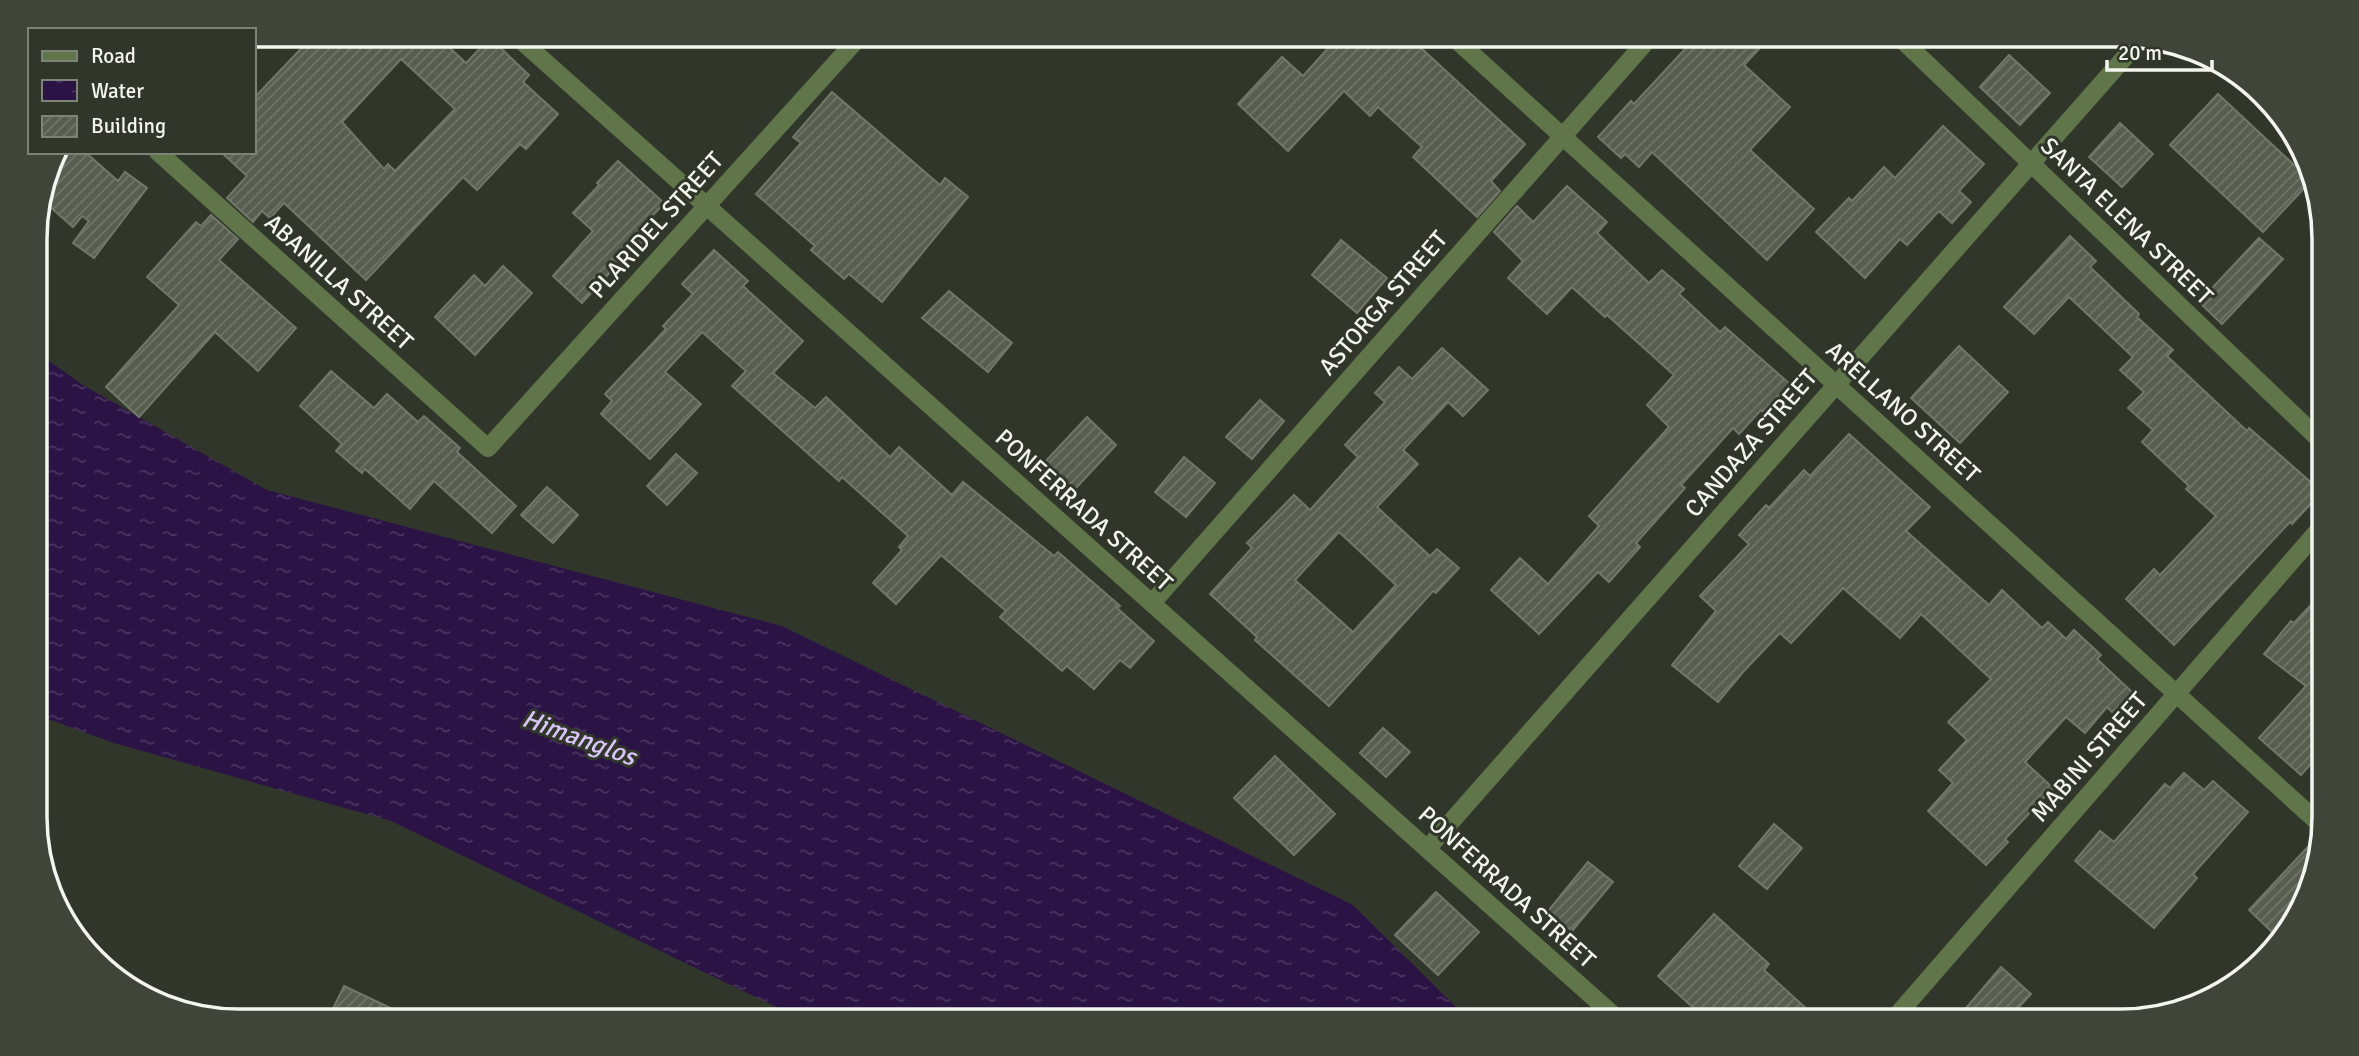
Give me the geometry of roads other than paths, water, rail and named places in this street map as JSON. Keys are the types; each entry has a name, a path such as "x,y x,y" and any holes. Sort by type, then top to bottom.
{"street":[{"name":"ARELLANO STREET","path":"1465,47 2312,816"},
{"name":"ASTORGA STREET","path":"1152,603 1640,47"},
{"name":"SANTA ELENA STREET","path":"1910,47 2312,432"},
{"name":"PONFERRADA STREET","path":"529,48 1606,1008"},
{"name":"PLARIDEL STREET","path":"488,448 850,48"},
{"name":"CANDAZA STREET","path":"1427,849 2133,48"},
{"name":"ABANILLA STREET","path":"160,154 488,448"},
{"name":"MABINI STREET","path":"1903,1008 2312,538"}],"water":[{"name":"Himanglos","path":"48,360 83,385 267,490 782,626 1353,905 1457,1008 780,1009 391,821 114,743 47,719"}]}
